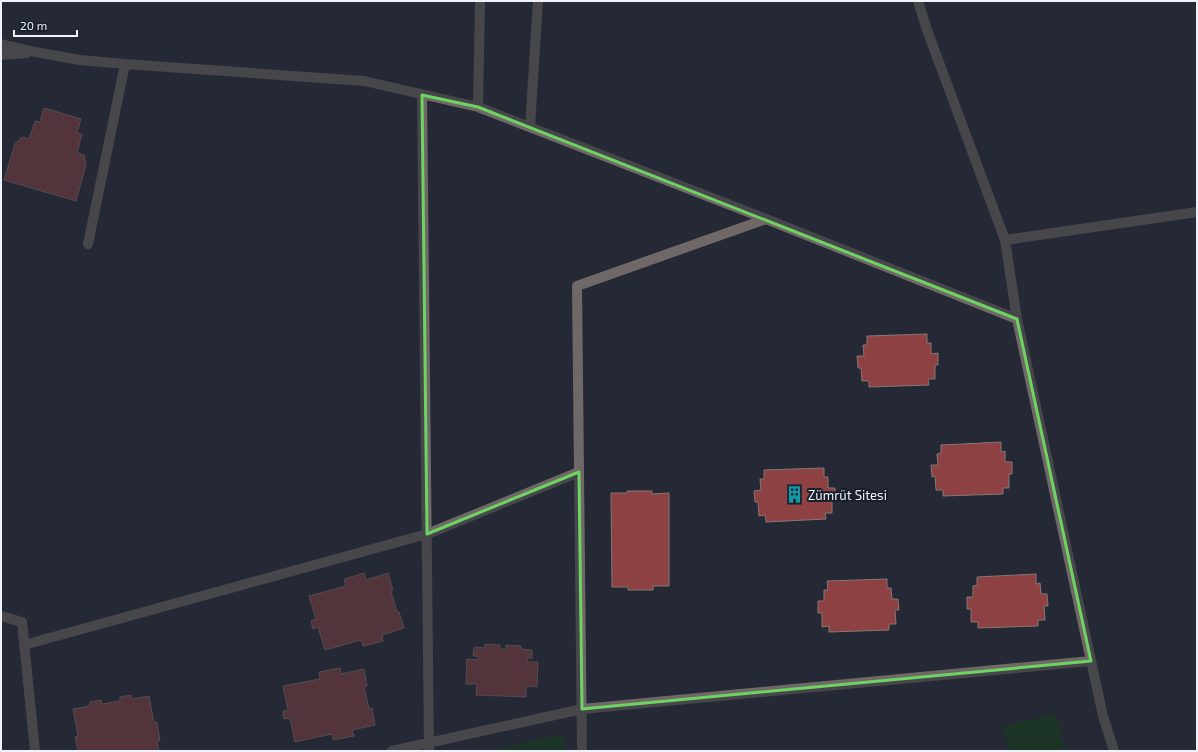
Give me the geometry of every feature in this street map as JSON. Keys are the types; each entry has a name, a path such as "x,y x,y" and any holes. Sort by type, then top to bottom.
{"street":[{"path":"478,107 480,1"},
{"path":"530,127 538,1"},
{"path":"918,1 927,30 1005,240 1017,319 1103,716 1114,751"},
{"path":"1,44 80,60 364,81 478,107 766,218 1017,319"},
{"path":"1,55 35,52"},
{"path":"88,244 125,64"},
{"path":"422,95 429,747"},
{"path":"1005,240 1197,212"},
{"path":"582,751 577,286 766,218"},
{"path":"24,645 426,534 579,472"},
{"path":"1,616 22,622 35,751"},
{"path":"392,751 429,747 582,709 1091,661"}],"highlighted area":[{"path":"422,95 478,107 1017,319 1091,661 582,709 579,472 427,534"}],"green space":[{"path":"1056,714 1065,751 1009,751 1003,726"},
{"path":"564,734 565,751 487,751"}],"building":[{"path":"44,108 81,119 77,133 82,134 77,153 84,155 86,165 76,201 4,180 15,144 22,137 29,139 35,121 40,122"},
{"path":"927,334 927,343 931,343 931,354 938,353 938,365 935,365 935,379 928,379 929,385 869,387 869,381 862,381 861,368 858,368 857,356 864,356 863,345 867,345 867,336"},
{"path":"1001,442 1001,452 1005,451 1005,462 1012,462 1012,474 1009,474 1009,488 1003,488 1003,494 943,496 943,490 936,490 935,476 932,477 931,465 938,465 937,454 941,453 941,445"},
{"name":"Zümrüt Sitesi","path":"824,468 824,477 828,477 828,488 835,488 835,499 832,499 832,513 825,513 826,519 766,522 765,515 759,516 758,502 755,502 754,491 761,490 760,479 764,479 764,470"},
{"path":"627,491 652,491 652,494 669,493 669,586 653,586 653,590 628,590 628,587 612,587 611,493 627,493"},
{"path":"364,573 366,580 388,573 397,612 399,612 404,628 382,635 383,641 363,646 361,640 325,650 318,627 313,629 311,621 316,619 309,596 346,586 344,579"},
{"path":"1036,574 1036,584 1040,583 1041,594 1047,594 1048,606 1044,606 1045,620 1038,620 1038,626 978,628 978,622 971,622 971,609 967,609 967,597 973,597 973,586 977,585 977,577"},
{"path":"887,579 887,588 891,588 892,599 898,599 899,610 895,610 896,624 889,624 889,630 829,632 829,626 822,627 822,613 818,613 818,601 824,601 824,590 828,590 827,581"},
{"path":"485,644 500,645 500,649 506,649 506,645 521,646 521,649 532,650 532,658 527,658 527,662 538,662 537,687 526,686 526,697 476,695 477,684 466,684 467,659 478,660 478,656 473,656 474,647 485,648"},
{"path":"340,668 341,674 364,669 367,686 364,687 369,709 372,708 375,725 352,730 354,736 333,740 332,734 295,742 290,718 284,719 283,711 288,710 283,686 320,679 319,672"},
{"path":"131,695 132,699 149,696 154,723 157,722 160,741 157,741 159,751 78,751 75,737 78,736 73,709 90,706 90,702 101,700 102,704 120,701 120,697"}],"place":[{"name":"Zümrüt Sitesi","path":"795,495"}]}
